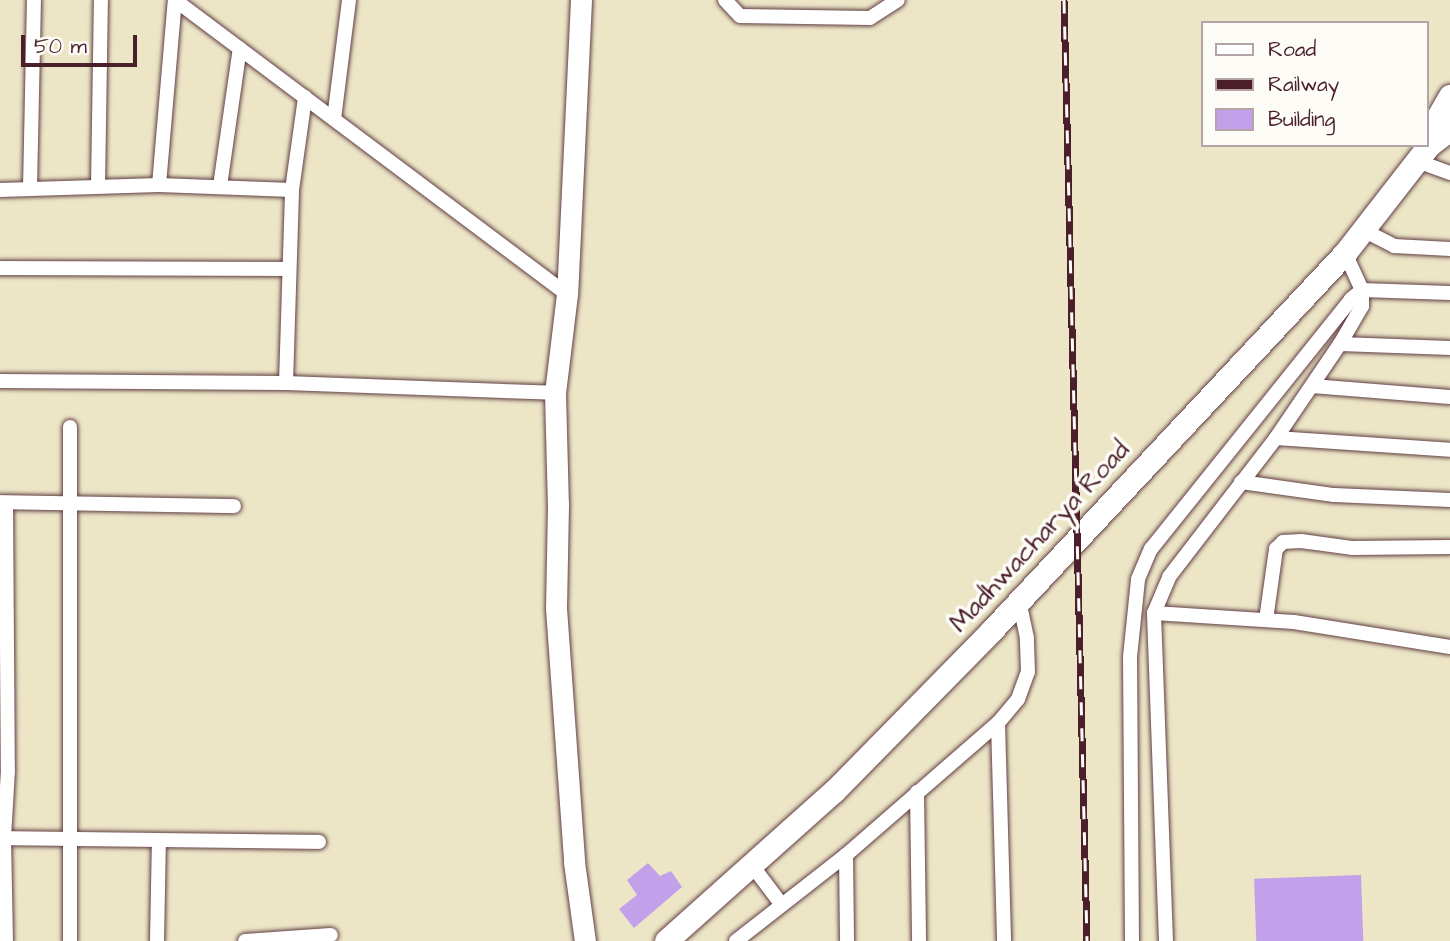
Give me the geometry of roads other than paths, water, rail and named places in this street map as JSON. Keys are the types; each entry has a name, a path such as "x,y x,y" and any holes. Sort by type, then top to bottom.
{"main road":[{"name":"Madhwacharya Road","path":"1429,136 1450,96"},
{"name":"Madhwacharya Road","path":"666,941 834,791 1020,600 1345,253 1365,231 1423,153 1450,128"},
{"name":"Madhwacharya Road","path":"1423,153 1425,147"}],"street":[{"path":"30,189 34,0"},
{"path":"98,186 101,0"},
{"path":"159,185 175,0"},
{"path":"175,0 567,294"},
{"path":"334,119 349,0"},
{"path":"581,0 567,294 555,393 558,505 556,608 574,862 585,941"},
{"path":"725,0 740,16 870,18 898,0"},
{"path":"220,186 240,48"},
{"path":"286,383 292,190 305,97"},
{"path":"1423,153 1450,173"},
{"path":"0,190 159,185 292,190"},
{"path":"1365,231 1394,246 1450,249"},
{"path":"1167,941 1154,613 1169,577 1276,438 1340,344 1362,306 1362,290 1345,253"},
{"path":"0,268 289,269"},
{"path":"1132,941 1130,657 1138,579 1159,538 1351,299 1362,290 1450,293"},
{"path":"1340,344 1450,348"},
{"path":"0,381 286,383 555,393"},
{"path":"1312,386 1450,397"},
{"path":"70,427 70,941"},
{"path":"1276,438 1450,450"},
{"path":"1241,482 1334,495 1450,500"},
{"path":"6,941 2,838 8,770 3,503 234,506"},
{"path":"1266,620 1276,549 1283,542 1301,541 1352,548 1450,547"},
{"path":"736,941 846,855 998,723 1018,699 1028,671 1027,638 1020,600"},
{"path":"1154,613 1266,620 1450,647"},
{"path":"998,723 1004,941"},
{"path":"917,792 919,941"},
{"path":"2,838 69,841 319,842"},
{"path":"158,941 159,840"},
{"path":"846,855 847,941"},
{"path":"751,864 782,905"},
{"path":"245,941 331,935"}],"railway":[{"path":"1064,0 1087,941"}]}
